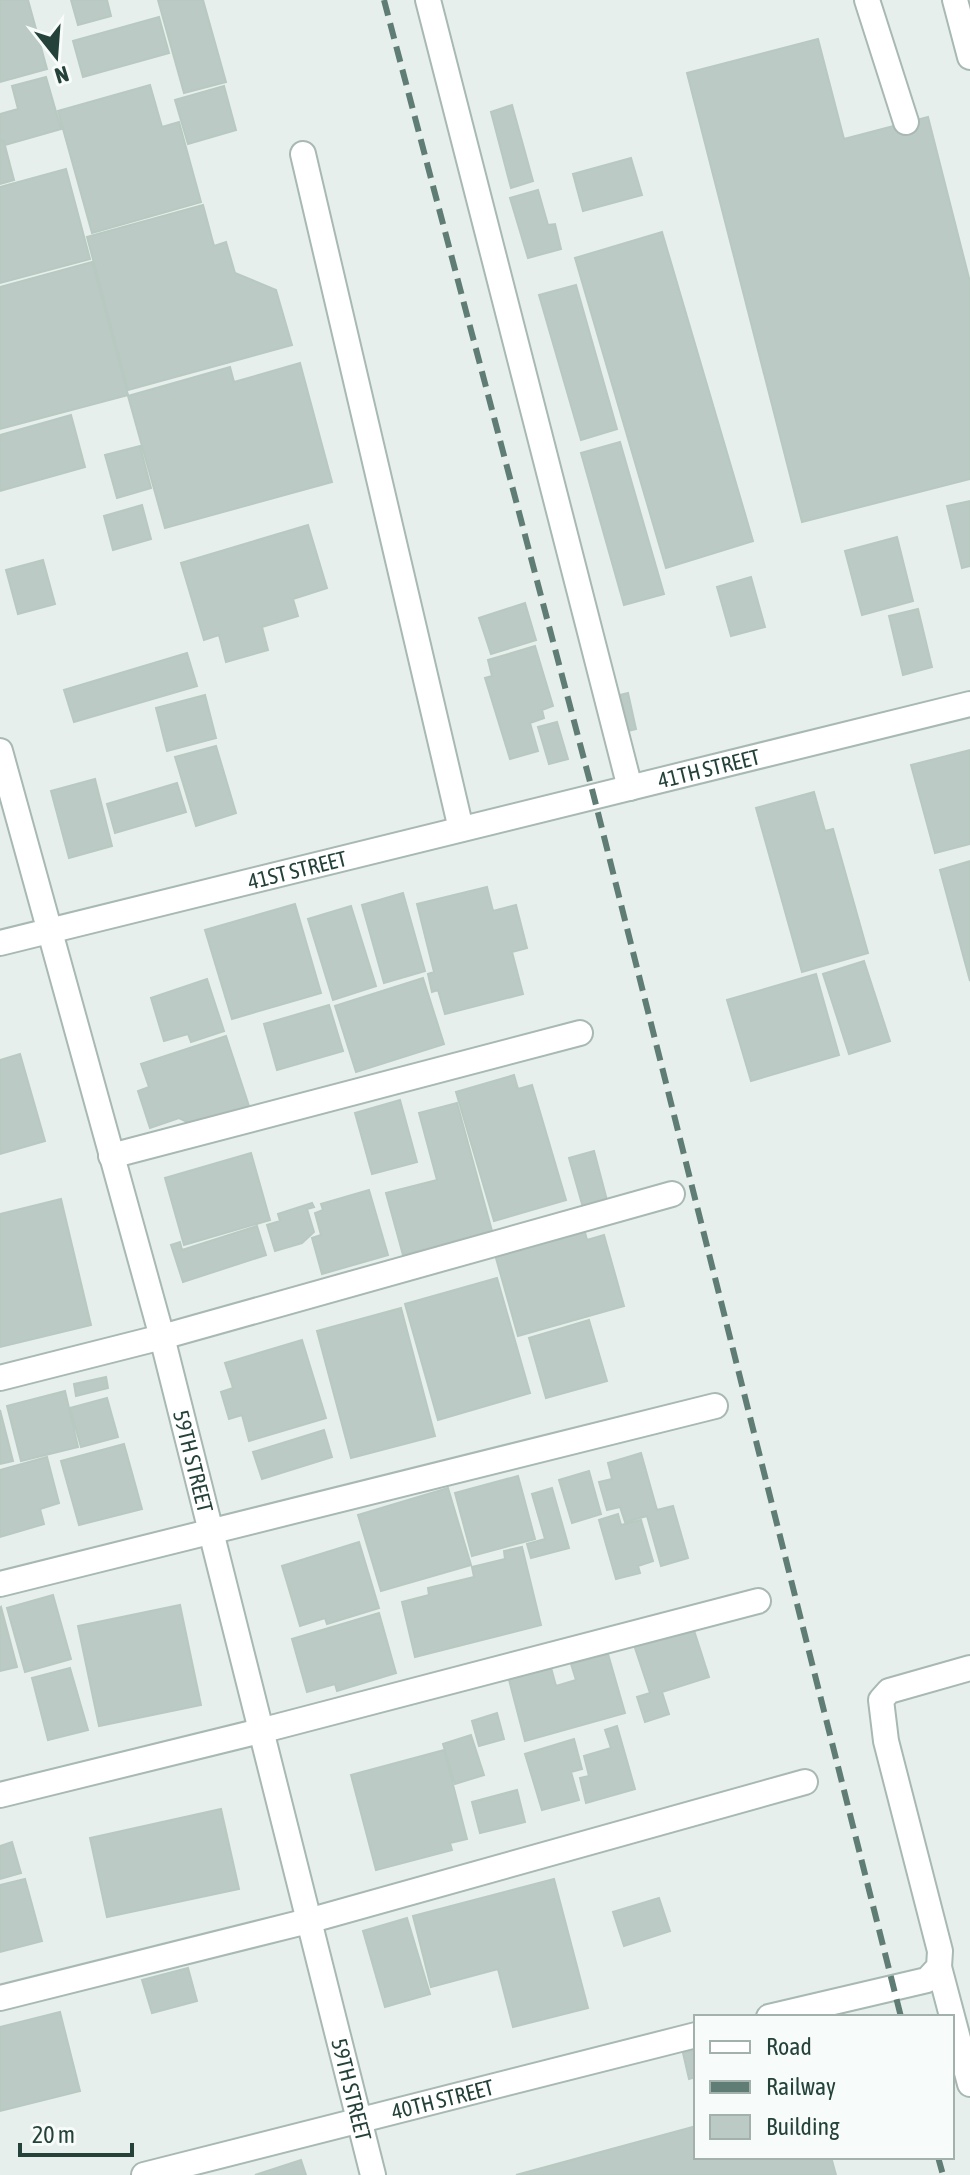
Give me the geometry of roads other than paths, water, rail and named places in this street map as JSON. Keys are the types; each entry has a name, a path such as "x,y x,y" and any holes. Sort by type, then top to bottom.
{"street":[{"path":"428,0 630,788"},
{"path":"867,0 906,122"},
{"path":"955,0 970,57"},
{"path":"303,154 461,829"},
{"name":"41TH STREET","path":"461,829 970,704"},
{"name":"59TH STREET","path":"0,751 162,1337 373,2175"},
{"name":"41ST STREET","path":"0,943 461,829"},
{"path":"111,1156 580,1033"},
{"path":"0,1378 162,1337 672,1194"},
{"path":"0,1584 715,1406"},
{"path":"0,1795 260,1731 758,1601"},
{"path":"952,2015 939,1967 940,1951 882,1719 881,1700 889,1691 970,1668"},
{"path":"0,1998 308,1921 805,1782"},
{"path":"778,2015 927,1980 939,1967"},
{"path":"954,2024 970,2084"},
{"name":"40TH STREET","path":"144,2175 694,2036"}],"railway":[{"path":"384,0 594,797 900,2015"},
{"path":"939,2159 943,2175"}]}
